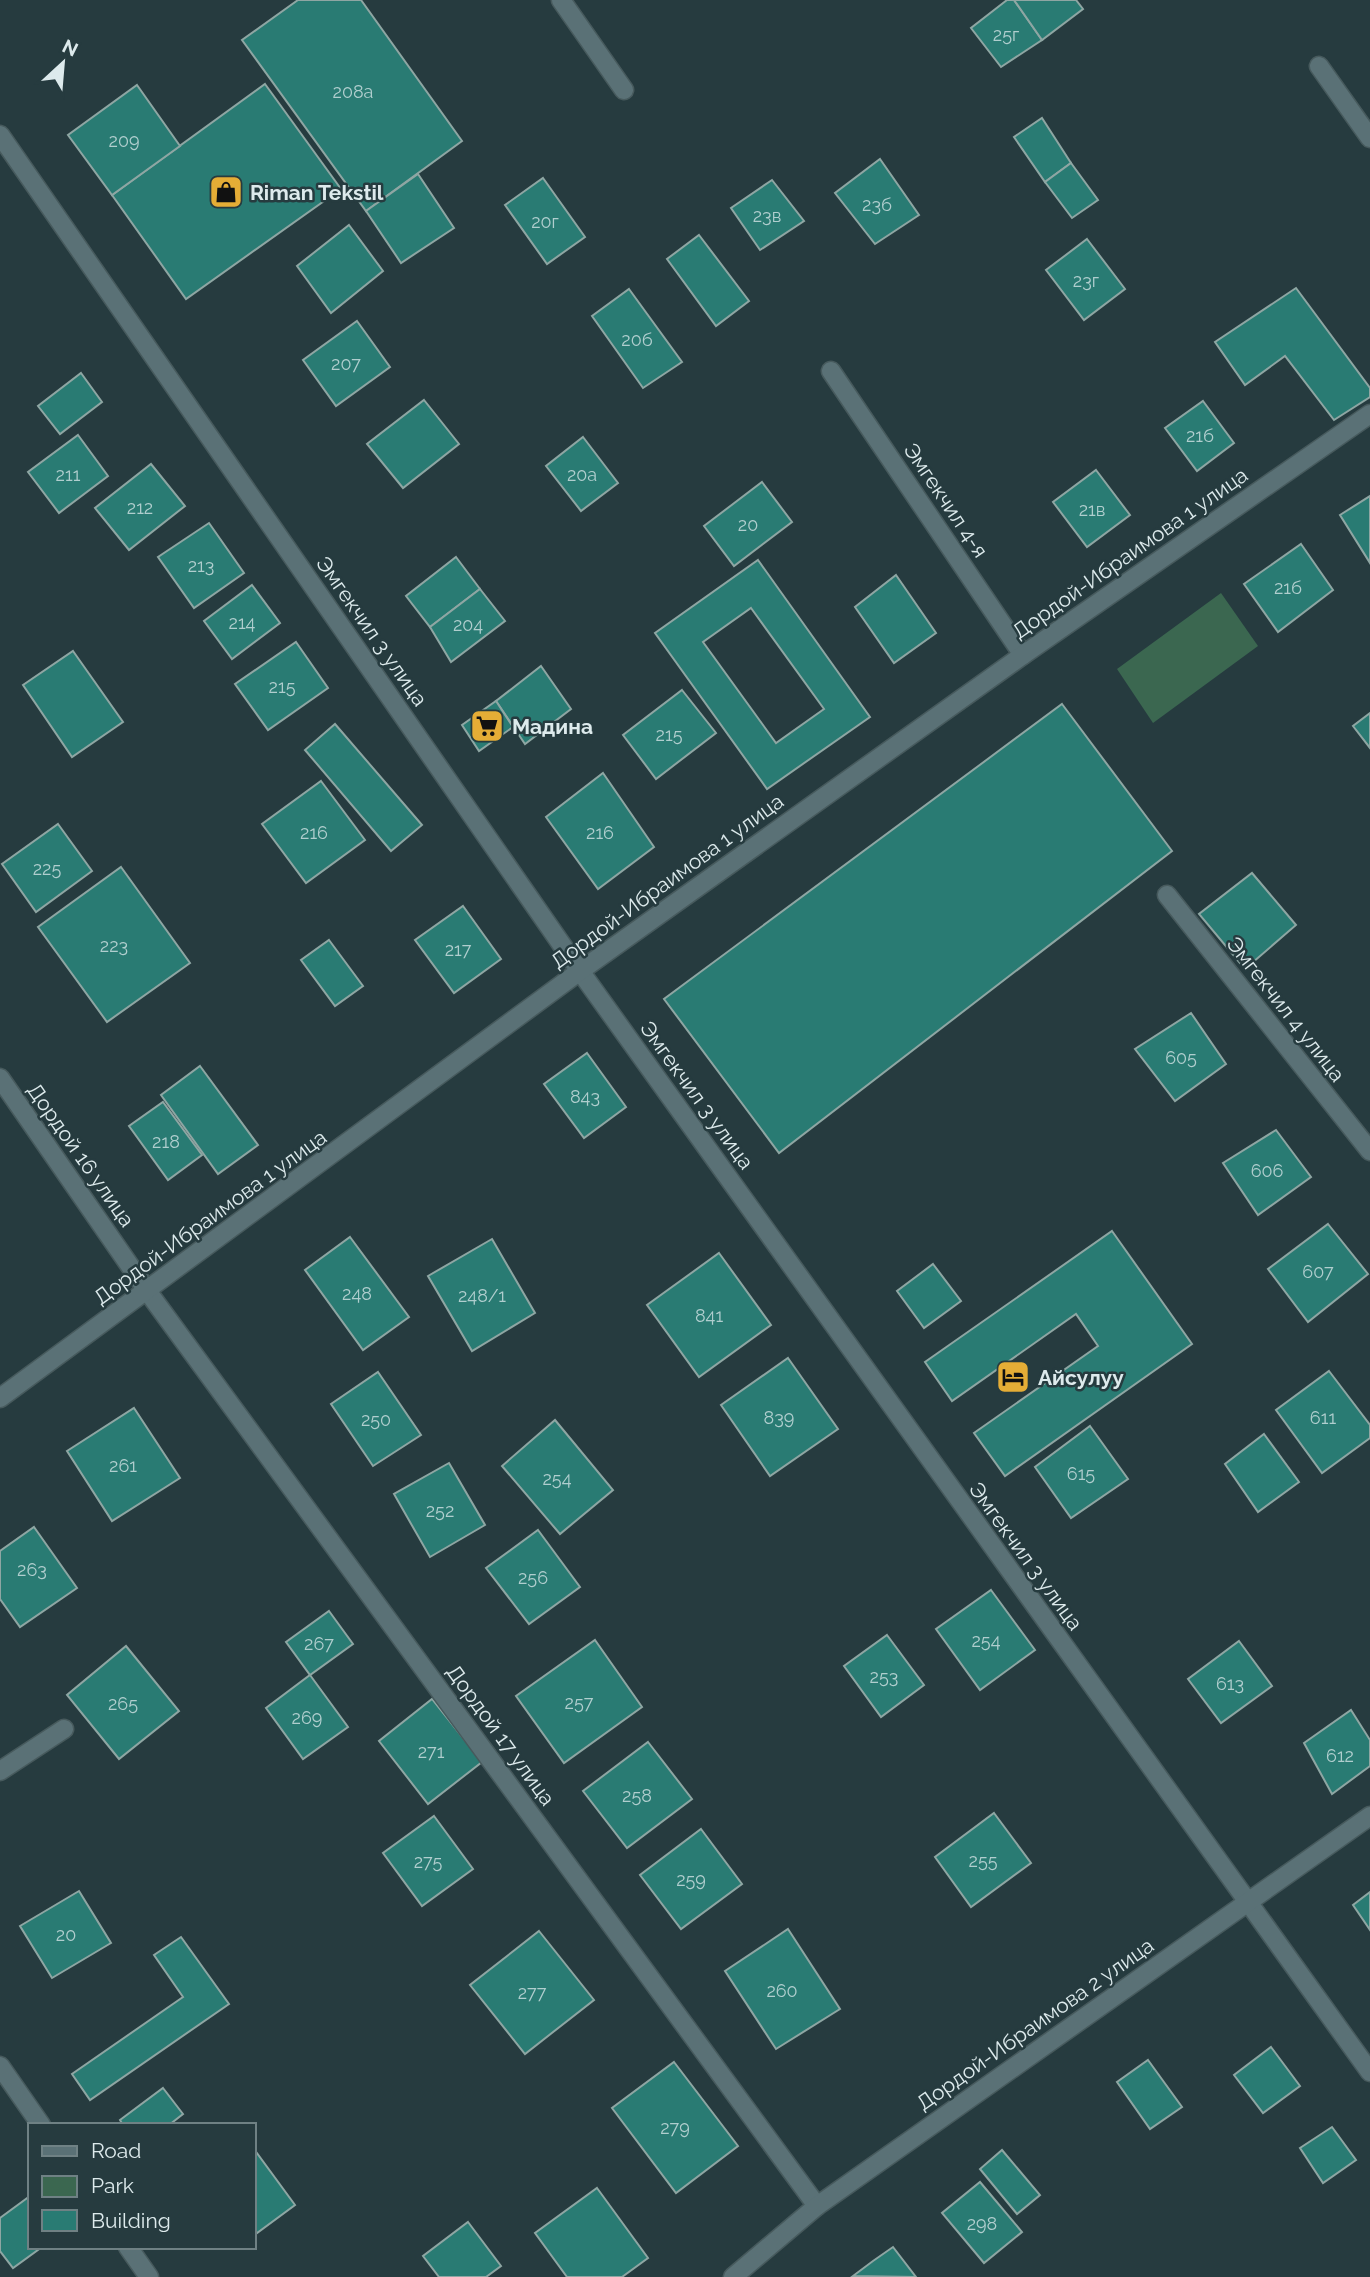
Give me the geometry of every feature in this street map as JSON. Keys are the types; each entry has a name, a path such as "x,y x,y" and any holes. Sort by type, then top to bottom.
{"street":[{"path":"561,0 624,90"},
{"path":"1319,66 1370,138"},
{"name":"Эмгекчил 3 улица","path":"0,135 580,971 1370,2072"},
{"name":"Эмгекчил 4-я","path":"831,371 1023,655"},
{"name":"Дордой-Ибраимова 1 улица","path":"0,1398 148,1292 580,971 1023,655 1370,414"},
{"name":"Эмгекчил 4 улица","path":"1167,895 1370,1151"},
{"name":"Дордой 16 улица","path":"0,1078 148,1292"},
{"name":"Дордой 17 улица","path":"148,1292 817,2206"},
{"path":"0,1771 64,1729"},
{"name":"Дордой-Ибраимова 2 улица","path":"733,2277 817,2206 1370,1816"},
{"path":"0,2066 40,2123"},
{"path":"129,2249 149,2277"}],"green space":[{"path":"1221,593 1258,646 1153,723 1117,669"}],"building":[{"path":"298,0 361,0 462,141 366,211 242,40"},
{"path":"1007,0 1014,0 1042,40 1001,67 971,28"},
{"path":"1014,0 1076,0 1083,9 1042,40"},
{"name":"Riman Tekstil","path":"265,84 341,189 186,299 112,195"},
{"path":"137,85 180,146 112,195 68,135"},
{"path":"1042,118 1071,163 1045,182 1014,137"},
{"path":"880,159 919,215 875,244 835,193"},
{"path":"1071,163 1098,200 1072,218 1045,182"},
{"path":"418,174 454,228 401,263 366,211"},
{"path":"543,178 585,237 547,264 505,205"},
{"path":"772,180 804,221 760,250 731,208"},
{"path":"349,225 383,271 331,313 297,266"},
{"path":"699,235 749,301 716,326 667,259"},
{"path":"1087,239 1125,289 1084,320 1046,270"},
{"path":"1296,288 1370,388 1370,397 1334,420 1285,356 1245,385 1215,342"},
{"path":"629,289 682,362 643,388 592,316"},
{"path":"357,321 390,367 336,406 303,360"},
{"path":"81,373 102,402 60,434 38,406"},
{"path":"424,400 459,444 403,488 367,444"},
{"path":"1203,401 1234,443 1197,471 1165,428"},
{"path":"78,435 108,476 59,513 28,472"},
{"path":"583,437 618,483 581,511 546,466"},
{"path":"151,464 185,506 129,550 95,508"},
{"path":"1096,470 1130,515 1087,547 1053,502"},
{"path":"762,482 792,522 734,566 704,526"},
{"path":"1370,496 1370,563 1340,515"},
{"path":"209,523 244,573 194,608 158,557"},
{"path":"1301,544 1333,590 1278,632 1244,584"},
{"path":"456,557 480,589 430,627 406,596"},
{"path":"758,560 870,717 767,789 655,633","holes":["751,608 824,709 776,743 703,642"]},
{"path":"896,575 936,633 894,663 855,607"},
{"path":"252,585 280,623 232,659 204,621"},
{"path":"480,589 505,621 451,662 430,627"},
{"path":"296,642 328,688 268,730 235,684"},
{"path":"73,651 123,722 72,757 23,685"},
{"path":"541,666 571,709 525,744 496,701"},
{"path":"682,690 716,733 656,779 623,735"},
{"name":"Мадина","path":"496,701 513,727 479,751 462,725"},
{"path":"1062,704 1172,851 779,1153 664,999"},
{"path":"1370,713 1370,748 1353,726"},
{"path":"335,724 422,825 391,851 305,750"},
{"path":"603,773 654,847 598,889 546,817"},
{"path":"321,781 365,840 306,883 262,824"},
{"path":"58,824 92,871 36,912 2,864"},
{"path":"121,867 190,963 107,1022 38,927"},
{"path":"1252,873 1296,925 1245,969 1199,914"},
{"path":"463,906 501,959 454,993 415,940"},
{"path":"329,940 363,986 335,1006 301,960"},
{"path":"1191,1013 1226,1064 1175,1101 1135,1049"},
{"path":"587,1053 626,1107 584,1138 544,1084"},
{"path":"200,1066 258,1145 218,1174 161,1095"},
{"path":"163,1102 202,1155 168,1180 129,1126"},
{"path":"1276,1130 1311,1177 1258,1215 1223,1163"},
{"path":"1328,1224 1368,1274 1308,1322 1268,1269"},
{"path":"1112,1231 1192,1344 1005,1476 974,1433 1098,1346 1076,1314 952,1401 925,1362"},
{"path":"350,1237 409,1317 363,1350 305,1270"},
{"path":"492,1239 535,1313 472,1351 428,1276"},
{"path":"719,1253 771,1325 699,1377 647,1305"},
{"path":"933,1264 961,1301 924,1328 897,1291"},
{"path":"788,1358 838,1429 770,1476 721,1405"},
{"path":"1329,1371 1370,1425 1370,1438 1322,1473 1276,1410"},
{"path":"378,1372 421,1435 373,1466 331,1404"},
{"path":"134,1408 180,1478 112,1521 67,1451"},
{"path":"555,1420 613,1490 560,1534 502,1466"},
{"path":"1090,1426 1128,1479 1071,1518 1035,1467"},
{"path":"1264,1434 1299,1482 1258,1512 1225,1464"},
{"path":"449,1463 485,1525 430,1557 394,1494"},
{"path":"34,1527 77,1588 20,1627 0,1599 0,1551"},
{"path":"538,1530 580,1587 529,1624 486,1568"},
{"path":"991,1590 1035,1650 980,1690 936,1629"},
{"path":"329,1611 353,1644 310,1675 286,1642"},
{"path":"887,1635 924,1685 881,1717 844,1666"},
{"path":"595,1640 642,1707 564,1763 516,1696"},
{"path":"1239,1641 1272,1686 1221,1723 1188,1679"},
{"path":"126,1646 179,1711 119,1759 67,1695"},
{"path":"310,1675 348,1727 303,1759 266,1708"},
{"path":"432,1699 482,1762 428,1804 379,1741"},
{"path":"1351,1710 1370,1740 1370,1766 1332,1794 1304,1743"},
{"path":"648,1742 692,1799 627,1848 583,1791"},
{"path":"994,1813 1031,1863 971,1907 935,1857"},
{"path":"434,1816 473,1869 422,1906 383,1853"},
{"path":"701,1829 742,1884 681,1929 640,1875"},
{"path":"79,1891 111,1943 52,1978 20,1926"},
{"path":"1370,1892 1370,1930 1353,1905"},
{"path":"788,1929 840,2009 776,2049 725,1971"},
{"path":"539,1931 594,2000 525,2054 470,1985"},
{"path":"181,1937 229,2004 90,2100 72,2074 183,1997 154,1955"},
{"path":"1271,2047 1300,2086 1263,2113 1234,2075"},
{"path":"1148,2060 1182,2107 1150,2129 1117,2082"},
{"path":"674,2062 738,2146 676,2193 612,2108"},
{"path":"163,2088 183,2114 172,2123 122,2123 120,2120"},
{"path":"1332,2127 1356,2160 1323,2183 1300,2148"},
{"path":"1002,2150 1040,2195 1017,2214 980,2169"},
{"path":"256,2152 295,2205 256,2232"},
{"path":"980,2182 1022,2232 984,2263 942,2213"},
{"path":"597,2188 648,2258 622,2277 567,2277 535,2233"},
{"path":"28,2197 28,2249 39,2249 13,2268 0,2251 0,2218"},
{"path":"468,2222 501,2266 486,2277 439,2277 423,2256"},
{"path":"893,2247 916,2277 853,2276 873,2261"}],"place":[{"name":"Riman Tekstil","path":"226,192"},
{"name":"Мадина","path":"487,726"},
{"name":"Айсулуу","path":"1013,1377"}]}
